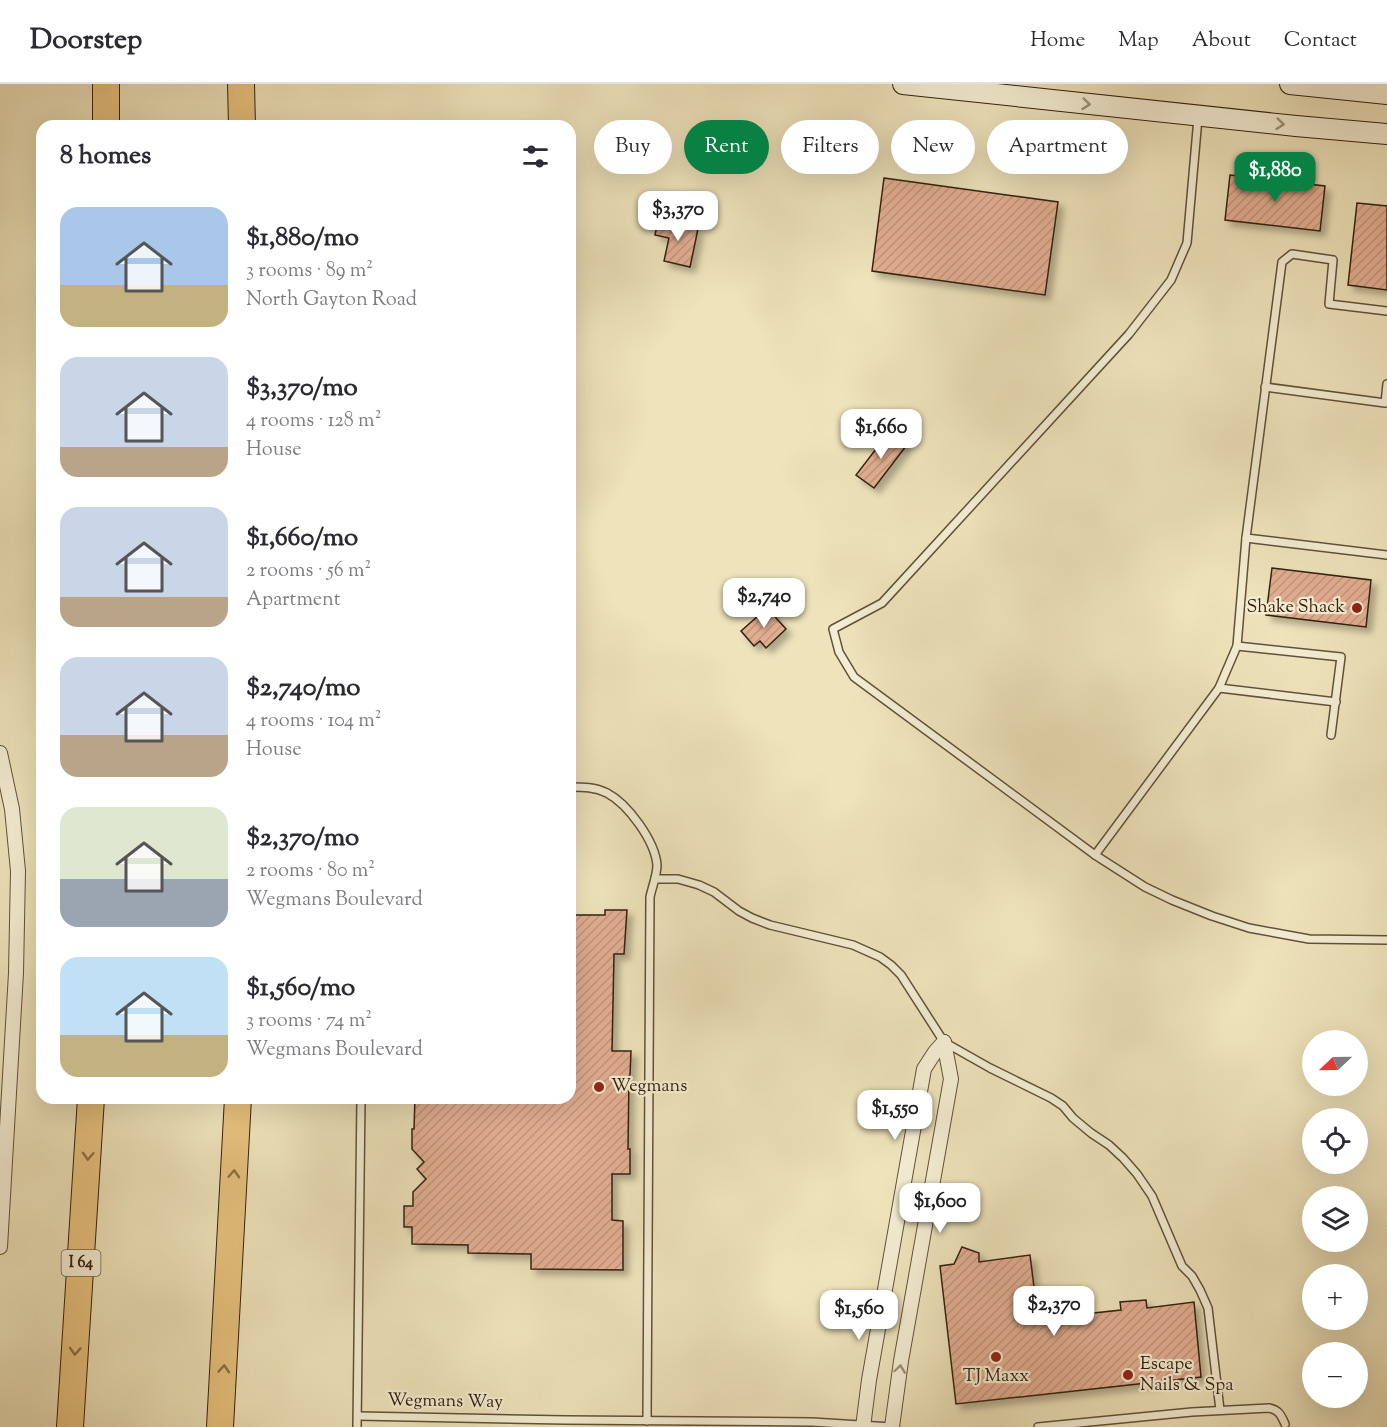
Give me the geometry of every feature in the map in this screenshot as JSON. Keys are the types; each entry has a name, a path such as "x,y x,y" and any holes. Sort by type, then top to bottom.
{"highway":[{"path":"106,84 106,120"},
{"path":"241,84 242,120"},
{"name":"I 64","path":"70,1427 91,1104"},
{"path":"220,1427 238,1104"}],"main road":[{"path":"903,84 1387,134"},
{"path":"1290,84 1387,94"}],"street":[{"path":"0,753 12,809 18,871 16,973 0,1246"},
{"path":"863,1426 871,1368 924,1069 944,1042"},
{"path":"893,1427 901,1361 951,1079 944,1042"}],"lane":[{"path":"1198,116 1187,243 1171,280 1129,334 882,603 833,629 839,652 854,677 1095,855 1145,886 1172,900 1249,928 1309,939 1387,940"},
{"path":"1095,855 1219,688 1237,646 1246,538 1282,262 1292,254 1333,260 1329,304 1387,311"},
{"path":"1265,387 1385,403 1387,384"},
{"path":"1246,538 1387,555"},
{"path":"1237,646 1341,657 1331,735"},
{"path":"1219,688 1336,702"},
{"path":"576,787 590,787 620,802 645,833 657,866 650,897 647,1421"},
{"path":"655,879 678,879 699,885 714,892 752,918 853,945 880,957 901,975 944,1042 990,1068 1052,1098 1123,1158 1152,1196 1182,1266 1192,1276 1208,1308 1220,1410"},
{"path":"357,1427 361,1104"},
{"path":"1038,1427 1106,1424 1220,1410 1269,1408 1281,1414 1285,1424"},
{"name":"Wegmans Way","path":"358,1416 566,1423 812,1422 893,1427"}],"building":[{"path":"1230,175 1325,186 1320,231 1225,220"},
{"path":"884,178 1058,202 1045,295 872,271"},
{"path":"1357,203 1387,206 1387,290 1348,285"},
{"path":"658,220 698,229 690,267 664,261 669,238 655,235"},
{"path":"889,432 906,446 874,488 856,475"},
{"path":"1272,568 1371,580 1366,627 1266,615"},
{"path":"767,608 786,629 766,648 760,641 754,646 741,631"},
{"name":"Wegmans","path":"605,910 627,910 624,954 614,954 612,1051 631,1051 628,1149 630,1149 630,1174 612,1174 612,1220 623,1221 623,1270 531,1269 531,1254 468,1253 468,1245 412,1244 412,1227 404,1227 404,1206 413,1206 413,1192 426,1179 417,1169 424,1162 412,1149 415,1104 576,1104 576,915 605,915"},
{"path":"962,1247 979,1253 979,1262 1030,1255 1038,1319 1121,1310 1120,1302 1146,1300 1147,1308 1194,1302 1201,1377 956,1404 940,1266 954,1264"}],"place":[{"name":"Shake Shack","path":"1357,608"},
{"name":"Wegmans","path":"599,1087"},
{"name":"TJ Maxx","path":"996,1357"},
{"name":"Escape Nails & Spa","path":"1128,1375"}]}
